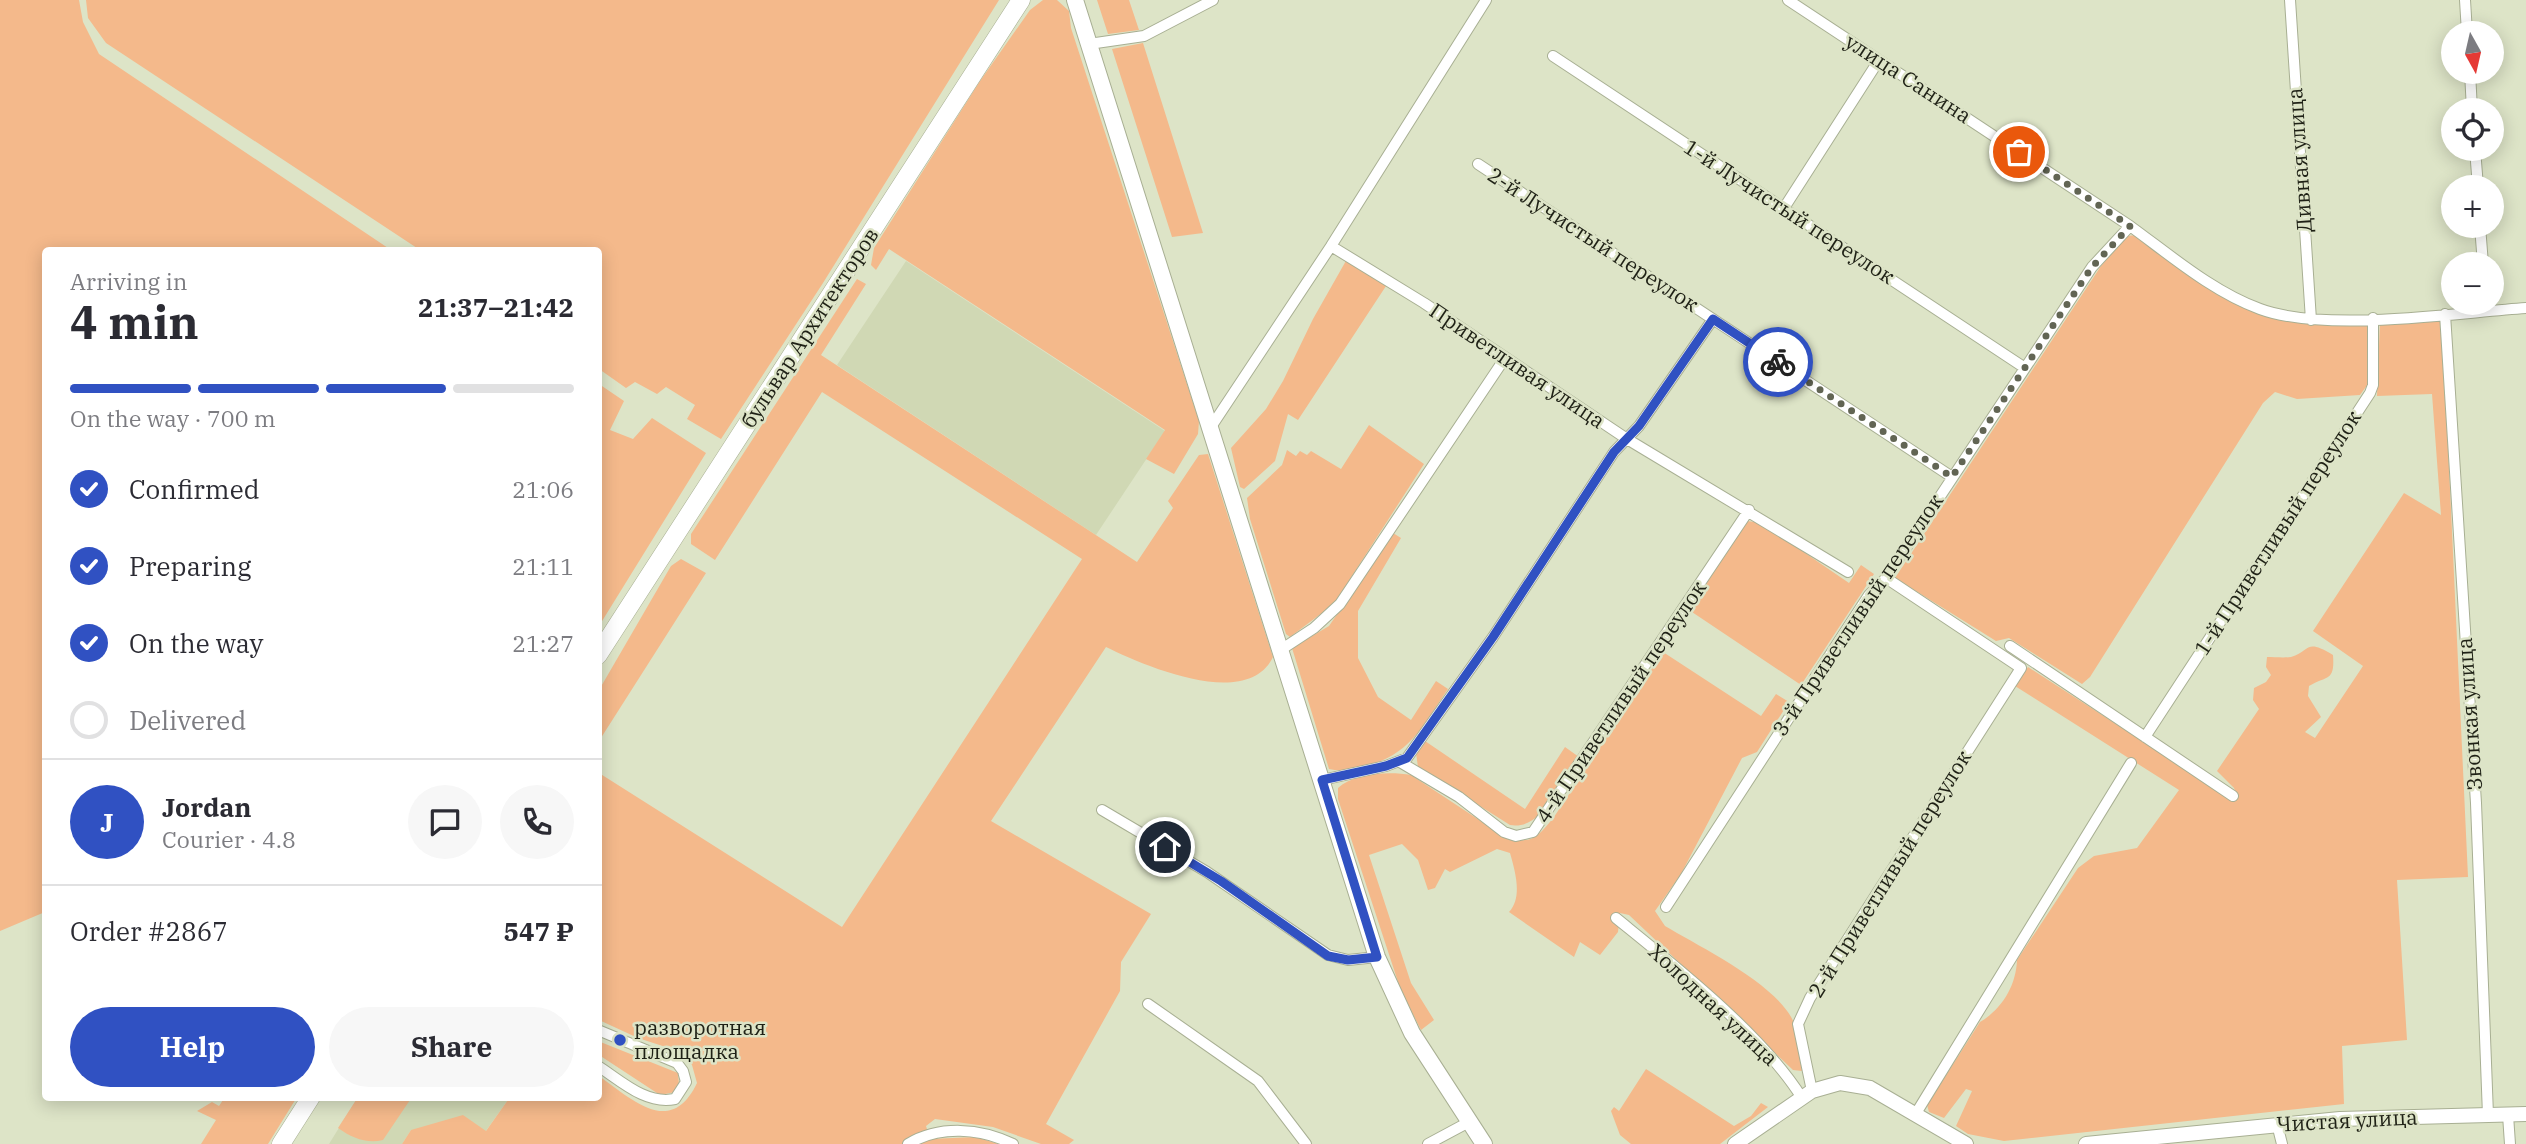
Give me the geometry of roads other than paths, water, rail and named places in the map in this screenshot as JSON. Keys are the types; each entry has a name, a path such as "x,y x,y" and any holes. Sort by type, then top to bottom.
{"main road":[{"name":"бульвар Архитекторов","path":"602,650 1021,0"},
{"path":"1075,0 1377,957 1412,1033 1483,1144"},
{"path":"281,1144 309,1101"},
{"path":"293,1144 320,1101"}],"street":[{"path":"1089,44 1144,36 1213,0"},
{"path":"1211,427 1331,246 1486,0"},
{"name":"улица Санина","path":"1788,0 2227,293 2258,308 2311,320 2441,314"},
{"name":"Дивная улица","path":"2290,0 2311,320"},
{"path":"2465,0 2466,21"},
{"name":"1-й Лучистый переулок","path":"1553,57 2025,368"},
{"path":"1784,208 1879,60"},
{"name":"2-й Лучистый переулок","path":"1478,164 1952,477"},
{"name":"3-й Приветливый переулок","path":"1666,907 1869,594 1886,578 2092,267 2130,226"},
{"name":"Приветливая улица","path":"1331,246 1628,439 1848,572"},
{"name":"улица Санина","path":"2504,307 2526,308"},
{"name":"Звонкая улица","path":"2445,315 2476,803 2488,1115"},
{"name":"1-й Приветливый переулок","path":"2146,737 2370,393 2373,385 2373,318"},
{"path":"1322,780 1400,762 1407,758 1493,637 1614,452 1628,439 1713,319"},
{"path":"1282,649 1314,628 1340,604 1505,358"},
{"name":"4-й Приветливый переулок","path":"1400,762 1459,796 1504,832 1516,836 1533,832 1749,510"},
{"name":"2-й Приветливый переулок","path":"1807,1094 1798,1024 1810,998 2021,668 1886,578"},
{"path":"2010,646 2233,796"},
{"path":"1915,1115 2131,763"},
{"path":"1102,810 1207,872 1328,956 1348,960 1377,957"},
{"name":"Холодная улица","path":"1616,918 1695,985 1807,1094"},
{"path":"1148,1004 1258,1081 1306,1144"},
{"path":"602,1032 677,1063 686,1082 675,1099 658,1100 638,1092 602,1069"},
{"path":"1735,1144 1807,1094 1832,1084 1856,1084 1870,1088 1966,1144"},
{"name":"Чистая улица","path":"2086,1144 2277,1124 2526,1114"},
{"path":"2508,1115 2510,1144"},
{"path":"1428,1144 1469,1122"},
{"path":"2277,1124 2282,1144"},
{"path":"908,1144 919,1137 961,1130 995,1135 1013,1144"}],"place":[{"name":"разворотная площадка","path":"620,1040"}]}
